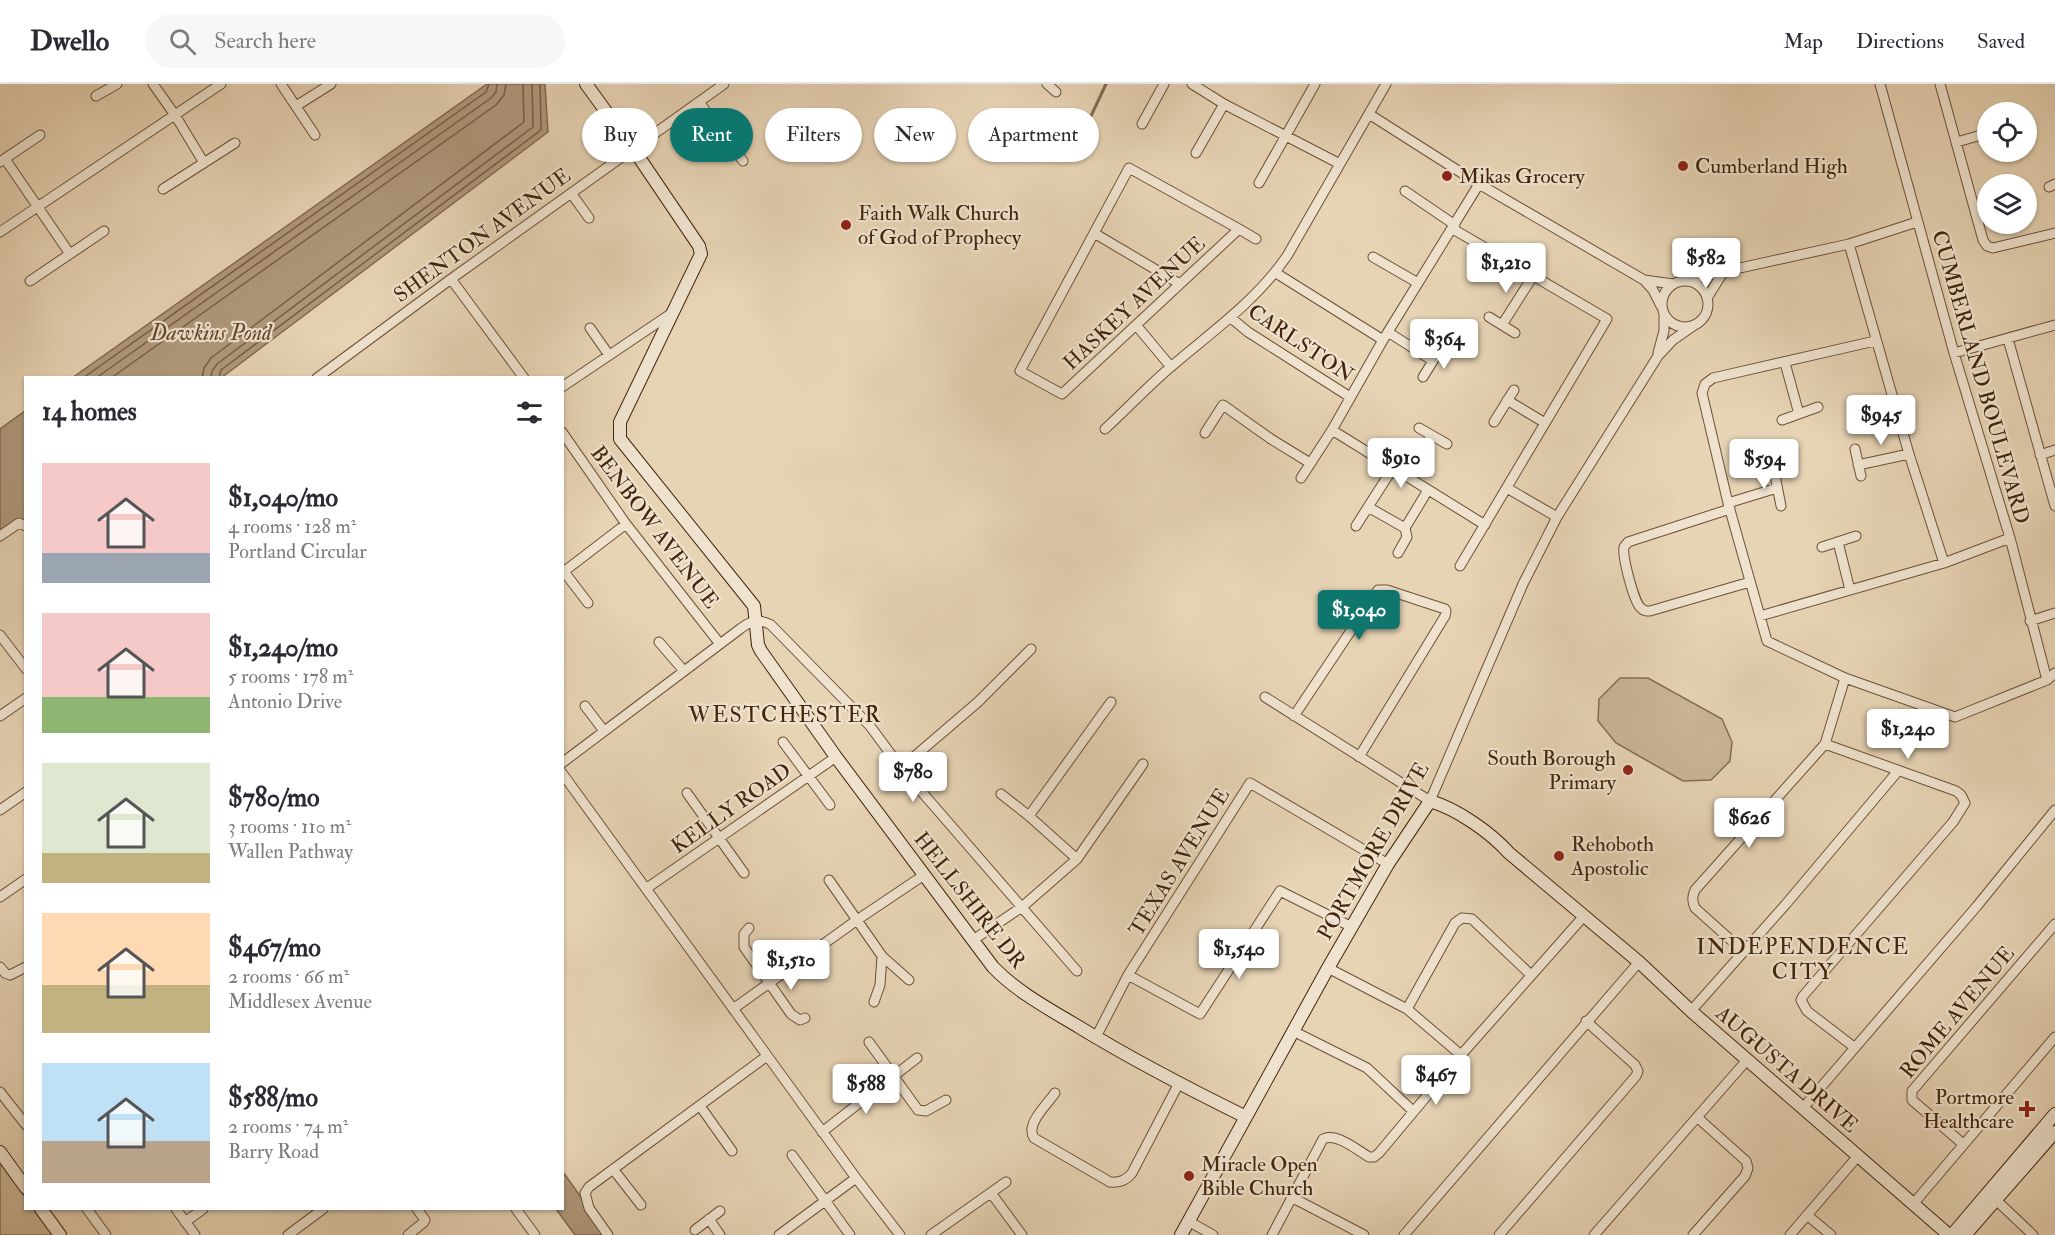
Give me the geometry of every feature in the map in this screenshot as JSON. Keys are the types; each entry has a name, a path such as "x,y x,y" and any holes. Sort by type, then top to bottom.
{"street":[{"path":"96,96 117,84"},
{"path":"153,84 204,163"},
{"path":"0,232 220,84"},
{"path":"280,84 315,135"},
{"path":"586,84 603,108"},
{"name":"SHENTON AVENUE","path":"658,132 724,84"},
{"path":"1047,84 1056,92"},
{"path":"1142,124 1164,84"},
{"path":"1192,84 1209,88 1224,104 1340,164"},
{"path":"1259,183 1315,84"},
{"path":"1105,429 1172,367 1231,318 1276,273 1386,84"},
{"name":"CUMBERLAND BOULEVARD","path":"1880,84 1954,353 2010,538 2047,680"},
{"path":"1940,84 1983,240 1987,246 1993,248 2055,232"},
{"path":"296,106 328,85"},
{"path":"699,102 703,108"},
{"path":"1196,153 1224,104"},
{"path":"1369,114 1479,184 1644,280 1653,290 1669,321 1676,326 1693,326 1705,315 1708,307 1707,298 1697,285 1644,280"},
{"path":"40,135 2,160 38,206 70,254"},
{"path":"1957,142 1977,136"},
{"path":"163,189 235,143"},
{"name":"SHENTON AVENUE","path":"320,376 451,279 617,162"},
{"path":"642,162 699,246 701,254 620,422 620,439 754,606 756,621"},
{"path":"1180,284 1094,233 1129,168 1256,239"},
{"path":"1301,478 1479,184"},
{"path":"1405,191 1454,227 1607,319 1460,566"},
{"path":"572,193 590,218"},
{"path":"1663,310 1666,290 1677,283 1849,244 1917,222"},
{"name":"HASKEY AVENUE","path":"1094,233 1020,371 1062,394 1239,229"},
{"path":"30,280 104,231"},
{"path":"1849,244 1875,341 1944,563"},
{"path":"1373,257 1418,283"},
{"path":"1707,298 1724,271"},
{"path":"1276,273 1433,361"},
{"path":"1502,326 1533,276"},
{"path":"451,279 523,376"},
{"name":"PORTMORE DRIVE","path":"1658,356 1664,331 1663,310"},
{"path":"564,386 674,311"},
{"path":"1489,317 1515,333"},
{"name":"CARLSTON","path":"1231,318 1248,332 1350,398"},
{"path":"1136,325 1172,367"},
{"path":"1954,353 2055,325"},
{"name":"PORTMORE DRIVE","path":"1181,1235 1328,968 1388,864 1430,801 1523,584 1557,517 1658,356 1673,340 1693,326"},
{"path":"590,328 609,355"},
{"path":"2008,339 2055,506"},
{"path":"1875,341 1713,378 1705,384 1702,393 1729,506 1767,641 1845,678 1955,717 2047,680 2055,673"},
{"path":"1423,377 1441,348"},
{"path":"1785,363 1799,414"},
{"path":"1494,422 1514,390"},
{"path":"1507,400 1545,423"},
{"path":"1205,433 1223,405 1310,463"},
{"path":"1782,420 1818,407"},
{"path":"1419,428 1447,444"},
{"path":"1332,430 1485,525"},
{"name":"BENBOW AVENUE","path":"564,435 626,524 720,644"},
{"path":"1407,477 1431,436"},
{"path":"1856,449 1861,476"},
{"path":"2040,455 2055,450"},
{"path":"1858,465 1909,454"},
{"path":"1356,526 1393,468"},
{"path":"1774,470 1781,506"},
{"path":"1507,488 1557,517"},
{"path":"1750,582 1645,611 1638,604 1623,552 1624,547 1628,542 1778,488"},
{"path":"1398,553 1407,537 1405,528 1428,490"},
{"path":"1368,507 1405,528"},
{"path":"0,536 19,523 24,524"},
{"path":"564,570 626,524"},
{"path":"1822,547 1856,536"},
{"path":"1760,616 1944,563 2010,538"},
{"path":"1838,542 1850,590"},
{"path":"564,572 588,603"},
{"path":"1294,716 1378,590 1387,590 1445,609 1445,616 1359,757"},
{"path":"2030,621 2055,613"},
{"name":"HELLSHIRE DR","path":"756,621 758,645 761,651 836,757 993,967 1009,983 1096,1037 1246,1117"},
{"path":"564,762 749,622 765,621 870,726 901,768 1077,971"},
{"path":"0,635 24,666"},
{"path":"659,642 684,671"},
{"path":"901,768 978,702 1031,649"},
{"path":"1743,951 1695,908 1692,901 1693,895 1825,744 1845,678"},
{"path":"1265,697 1430,801"},
{"path":"0,716 24,699"},
{"path":"1029,816 1111,702"},
{"path":"585,706 604,731"},
{"path":"783,742 830,805"},
{"path":"1825,744 1956,792 1964,799 1962,809 1806,991 1801,1000 1807,1011 1854,1047"},
{"name":"KELLY ROAD","path":"647,888 836,757"},
{"path":"973,940 1022,907 1077,859 1143,764"},
{"path":"1691,1011 1793,896 1898,771"},
{"path":"564,776 822,1132 900,1235"},
{"name":"TEXAS AVENUE","path":"1096,1037 1128,975 1250,783 1388,864"},
{"path":"0,810 24,793"},
{"path":"687,793 744,873"},
{"path":"1001,794 1077,859"},
{"name":"AUGUSTA DRIVE","path":"1430,801 1447,806 1499,842 1950,1235"},
{"path":"1803,1108 1977,906 2055,810"},
{"path":"733,1009 924,875"},
{"path":"0,897 24,880"},
{"path":"829,880 882,956 909,980"},
{"path":"1128,975 1200,1014 1280,891 1352,927"},
{"path":"1272,1235 1323,1139 1334,1137 1365,1155 1374,1156 1387,1144 1461,1055 1584,916"},
{"path":"1407,1009 1455,923 1462,918 1472,919 1531,975"},
{"name":"ROME AVENUE","path":"1963,1144 1912,1100 1912,1091 2055,924"},
{"path":"749,928 744,934 744,947 795,1018 800,1020 805,1018"},
{"path":"874,1002 880,985 882,956"},
{"path":"1404,1235 1639,962"},
{"path":"0,967 4,973 10,975 24,968"},
{"path":"1328,968 1407,1009 1461,1055"},
{"path":"1499,1235 1636,1076 1638,1071 1635,1065 1586,1022"},
{"path":"1293,1031 1367,1068 1413,1111"},
{"path":"1914,1203 2055,1037"},
{"path":"869,1042 916,1108 926,1112 946,1100"},
{"path":"608,1235 589,1208 585,1193 595,1182 767,1056"},
{"path":"822,1132 917,1058"},
{"path":"1594,1235 1698,1119 1747,1060"},
{"path":"1055,1093 1032,1125 1034,1138 1110,1182 1117,1182 1129,1177 1132,1173 1179,1083"},
{"path":"0,1092 24,1122"},
{"path":"700,1106 732,1151"},
{"path":"1950,1235 2055,1114"},
{"path":"1693,1235 1745,1176 1748,1168 1746,1161 1698,1119"},
{"path":"1965,1235 2055,1132"},
{"path":"0,1152 24,1185"},
{"path":"792,1155 850,1235"},
{"path":"1790,1235 1858,1156"},
{"path":"613,1169 641,1205"},
{"path":"779,1235 856,1178"},
{"path":"931,1235 1006,1182"},
{"path":"991,1193 1022,1235"},
{"path":"1293,1198 1364,1235"},
{"path":"1995,1199 2033,1235"},
{"path":"42,1210 60,1235"},
{"path":"88,1210 106,1235"},
{"path":"177,1210 195,1235"},
{"path":"185,1222 202,1210"},
{"path":"288,1235 322,1210"},
{"path":"408,1235 425,1220 418,1210"},
{"path":"517,1210 534,1235"},
{"path":"695,1230 720,1211"},
{"path":"1807,1215 1832,1235"},
{"path":"709,1220 720,1235"},
{"path":"1188,1221 1213,1235"}],"shaded area":[{"path":"1620,678 1648,678 1722,719 1732,742 1730,761 1711,780 1683,781 1616,743 1598,721 1599,699"},
{"path":"0,1162 24,1196 24,1210 35,1210 53,1235 0,1235"}],"water":[{"name":"Dawkins Pond","path":"487,84 545,84 548,132 224,376 75,376"},
{"path":"24,412 24,523 0,541 0,429"},
{"path":"564,1173 608,1235 575,1235 557,1210 564,1210"}],"waterway":[{"path":"1095,108 1106,84"}],"place":[{"name":"Cumberland High","path":"1683,166"},
{"name":"Mikas Grocery","path":"1447,176"},
{"name":"Faith Walk Church of God of Prophecy","path":"846,225"},
{"name":"South Borough Primary","path":"1628,770"},
{"name":"Rehoboth Apostolic","path":"1559,856"},
{"name":"Portmore Healthcare","path":"2027,1109"},
{"name":"Miracle Open Bible Church","path":"1189,1176"}],"district":[{"name":"WESTCHESTER","path":"785,714"},
{"name":"INDEPENDENCE CITY","path":"1803,958"}]}
